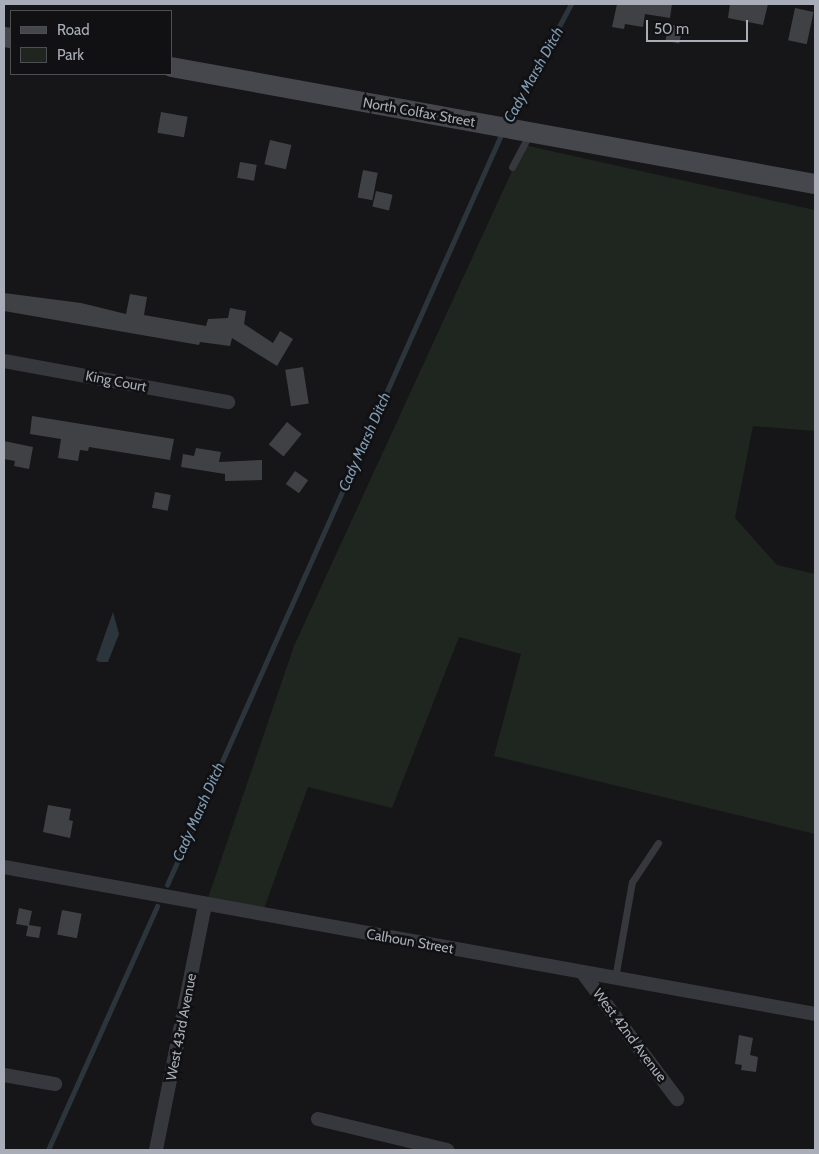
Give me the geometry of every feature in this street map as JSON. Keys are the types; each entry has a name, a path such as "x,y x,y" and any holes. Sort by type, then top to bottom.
{"street":[{"name":"North Colfax Street","path":"172,67 484,124 534,138 815,184"},
{"name":"King Court","path":"4,360 228,402"},
{"name":"Calhoun Street","path":"4,867 815,1014"},
{"name":"West 43rd Avenue","path":"156,1150 206,904"},
{"name":"West 42nd Avenue","path":"582,972 677,1099"},
{"path":"4,1075 55,1084"},
{"path":"318,1120 447,1150"}],"lane":[{"path":"512,168 534,138"},
{"path":"615,978 632,882 658,843"}],"green space":[{"path":"524,145 815,210 815,431 753,426 735,518 777,565 815,574 815,834 494,756 521,654 459,637 392,808 308,787 262,914 206,904 294,646"}],"shaded area":[{"path":"113,612 119,634 108,662 99,662 96,660"}],"building":[{"path":"617,4 672,4 670,18 645,14 643,27 625,24 624,29 612,27"},
{"path":"730,4 768,4 763,25 728,18"},
{"path":"795,8 814,12 807,44 788,40"},
{"path":"669,24 683,27 679,44 665,41"},
{"path":"161,112 188,117 184,137 157,133"},
{"path":"270,140 291,145 286,169 264,164"},
{"path":"240,162 257,165 254,181 237,178"},
{"path":"363,170 378,173 372,200 358,197"},
{"path":"376,191 393,195 389,210 372,207"},
{"path":"4,293 81,303 126,314 130,294 147,297 144,315 206,326 208,319 228,318 230,308 246,311 244,324 273,343 280,331 293,339 277,366 232,338 230,346 200,342 199,345 4,311"},
{"path":"303,367 309,404 291,406 285,370"},
{"path":"32,416 174,439 170,460 89,447 88,451 80,450 78,461 58,458 61,439 30,434"},
{"path":"287,422 302,434 284,456 269,445"},
{"path":"4,441 33,447 29,469 14,466 15,461 4,459"},
{"path":"196,448 221,452 219,462 262,460 262,480 225,481 225,474 181,467 183,454 194,456"},
{"path":"295,471 308,480 299,493 286,484"},
{"path":"155,492 171,495 168,511 152,508"},
{"path":"48,805 71,809 69,820 73,821 70,838 43,832"},
{"path":"19,908 32,911 29,925 41,927 39,938 26,936 28,926 16,924"},
{"path":"62,910 82,914 77,938 57,935"},
{"path":"739,1035 753,1038 750,1055 758,1057 756,1072 741,1070 742,1065 735,1064"}],"waterway":[{"name":"Cady Marsh Ditch","path":"508,122 571,4"},
{"name":"Cady Marsh Ditch","path":"167,885 502,133"},
{"name":"Cady Marsh Ditch","path":"48,1150 157,906"}]}
